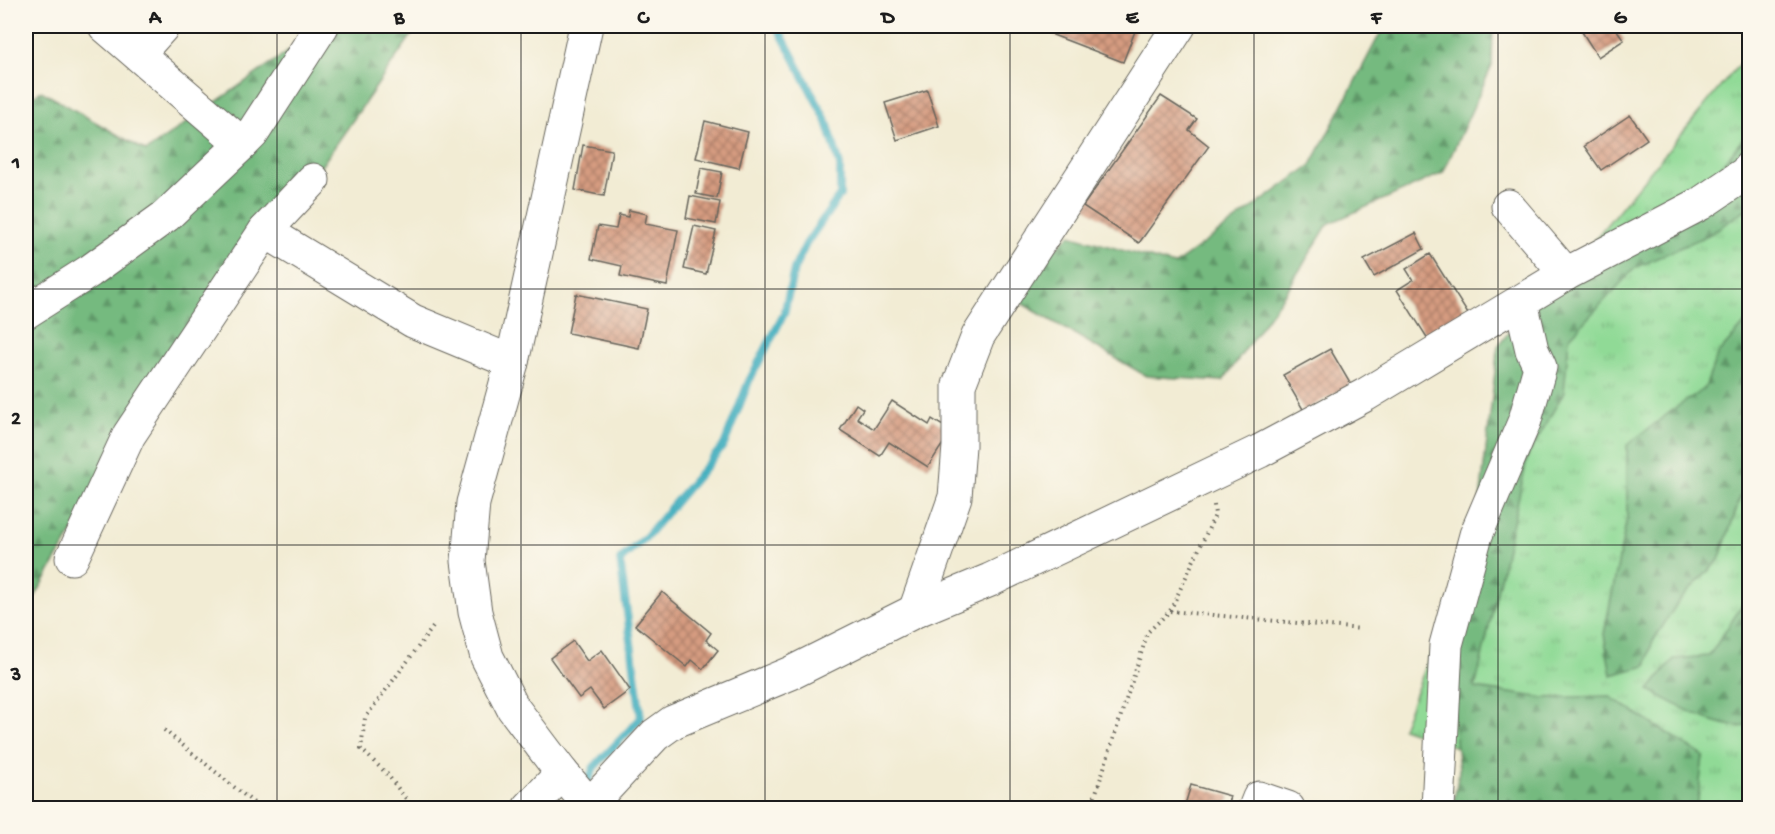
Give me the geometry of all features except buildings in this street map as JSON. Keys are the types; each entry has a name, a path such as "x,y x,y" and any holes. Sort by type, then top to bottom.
{"street":[{"path":"105,26 242,144"},
{"path":"138,54 163,26"},
{"path":"26,312 90,271 166,216 242,144 252,134 322,26"},
{"path":"586,26 512,362 473,502 468,561 475,612 487,657 513,708 562,774 590,807 655,735 673,722 790,673 915,611 990,580 1260,451 1365,395 1566,274 1700,204 1746,173 1749,167"},
{"path":"915,611 955,497 959,446 958,385 978,336 1179,26"},
{"path":"72,558 129,435 265,231 314,180"},
{"path":"1508,206 1566,274"},
{"path":"265,231 413,321 512,362"},
{"path":"1438,808 1446,645 1476,535 1525,420 1540,367 1532,350 1521,302"},
{"path":"529,808 562,774"},
{"path":"1255,808 1259,798 1288,808"}],"path":[{"path":"1091,808 1148,632 1170,611 1215,515 1212,474"},
{"path":"1170,611 1361,629"},
{"path":"413,808 387,774 362,749 365,718 433,627"},
{"path":"164,730 260,808"}],"green space":[{"path":"333,26 418,26 306,188 129,435 32,602 26,602 26,101 41,91 146,151 306,39"},
{"path":"1384,26 1493,26 1492,66 1443,173 1328,224 1288,289 1223,381 1146,376 1006,294 1070,235 1174,265 1311,165"},
{"path":"1749,52 1749,808 1561,808 1551,780 1402,728 1488,506 1566,274"},
{"path":"1749,131 1749,207 1710,234 1635,268 1569,338 1564,392 1528,456 1475,688 1544,698 1609,696 1703,756 1697,808 1453,808 1459,770 1446,645 1476,535 1498,346 1532,302 1715,174"},
{"path":"1749,319 1750,421 1743,490 1719,560 1678,602 1652,643 1646,666 1611,675 1604,634 1627,518 1627,445 1705,388 1717,355"},
{"path":"1749,586 1749,726 1724,724 1711,720 1649,690 1674,659 1709,656 1743,604"}],"waterway":[{"path":"585,789 594,767 641,718 620,560 646,537 724,445 749,381 784,314 794,269 806,244 840,195 840,165 827,122 777,26"}]}
